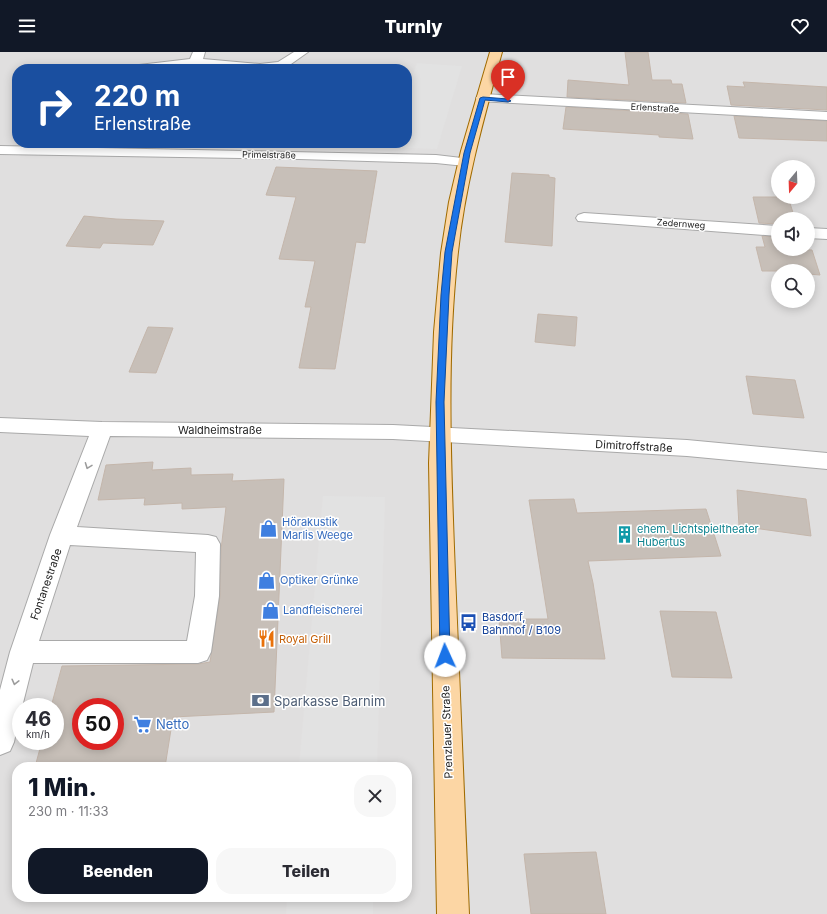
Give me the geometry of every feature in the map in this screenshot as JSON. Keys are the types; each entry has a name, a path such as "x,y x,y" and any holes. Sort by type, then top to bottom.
{"main road":[{"name":"Prenzlauer Straße","path":"453,914 444,626 440,402 445,295 449,252 465,162 496,52"}],"street":[{"path":"283,64 302,52"},
{"path":"163,64 197,57 237,64"},
{"name":"Erlenstraße","path":"483,98 827,116"},
{"name":"Primelstraße","path":"0,150 73,148"},
{"name":"Primelstraße","path":"133,148 436,159 465,162"},
{"path":"283,148 299,155"},
{"name":"Zedernweg","path":"584,218 771,231"},
{"path":"815,233 827,234"},
{"name":"Waldheimstraße","path":"0,425 102,429 296,431 441,435"},
{"name":"Fontanestraße","path":"0,742 23,652 62,535 102,429"},
{"name":"Dimitroffstraße","path":"441,435 687,448 827,461"},
{"path":"23,652 198,652 207,596 208,544 62,535"}],"shaded area":[{"path":"0,52 827,52 827,914 0,914"},
{"path":"417,63 462,66 437,149 410,148 412,148 412,76"},
{"path":"323,496 385,497 377,762 299,762"},
{"path":"287,902 373,902 373,914 286,914"}],"building":[{"path":"625,52 648,52 652,80 671,80 672,84 682,84 686,103 567,97 568,80 629,85"},
{"path":"743,82 827,87 827,110 731,105 727,86 745,87"},
{"path":"566,107 688,114 693,139 659,137 659,135 563,129"},
{"path":"734,116 827,121 827,141 739,138"},
{"path":"276,167 377,171 365,243 356,242 335,369 299,368 311,307 305,307 315,261 279,259 296,197 266,195"},
{"path":"512,173 549,175 549,177 555,178 552,246 505,242"},
{"path":"753,197 771,197 771,204 790,204 793,212 771,212 771,224 759,223"},
{"path":"84,216 164,221 153,245 103,243 100,248 66,246"},
{"path":"762,236 771,237 771,256 814,256 820,275 815,275 815,264 771,264 771,271 762,271 756,247 765,247"},
{"path":"538,314 577,317 575,346 535,342"},
{"path":"148,327 173,328 156,373 129,372"},
{"path":"746,376 795,380 804,418 753,414"},
{"path":"153,462 152,470 191,468 191,475 233,474 232,481 284,479 274,712 173,717 166,762 36,762 40,750 64,750 64,698 53,698 62,666 198,664 210,662 220,596 221,550 226,507 182,509 182,503 144,505 145,498 98,500 106,465"},
{"path":"737,490 806,499 811,536 739,526"},
{"name":"ehem. Lichtspieltheater Hubertus","path":"574,499 577,513 706,509 721,556 588,561 605,659 502,658 499,619 548,619 529,500"},
{"path":"660,611 716,612 732,678 672,677"},
{"path":"596,852 606,914 531,914 524,854"}],"place":[{"name":"Hörakustik Marlis Weege","path":"269,528"},
{"name":"ehem. Lichtspieltheater Hubertus","path":"624,535"},
{"name":"Optiker Grünke","path":"267,580"},
{"name":"Landfleischerei","path":"270,610"},
{"name":"Basdorf, Bahnhof / B109","path":"469,623"},
{"name":"Royal Grill","path":"266,639"},
{"name":"Sparkasse Barnim","path":"261,701"},
{"name":"Netto","path":"143,724"}],"route":[{"path":"445,656 440,463 440,402 445,295 449,252 467,153 483,98 508,101"}]}
